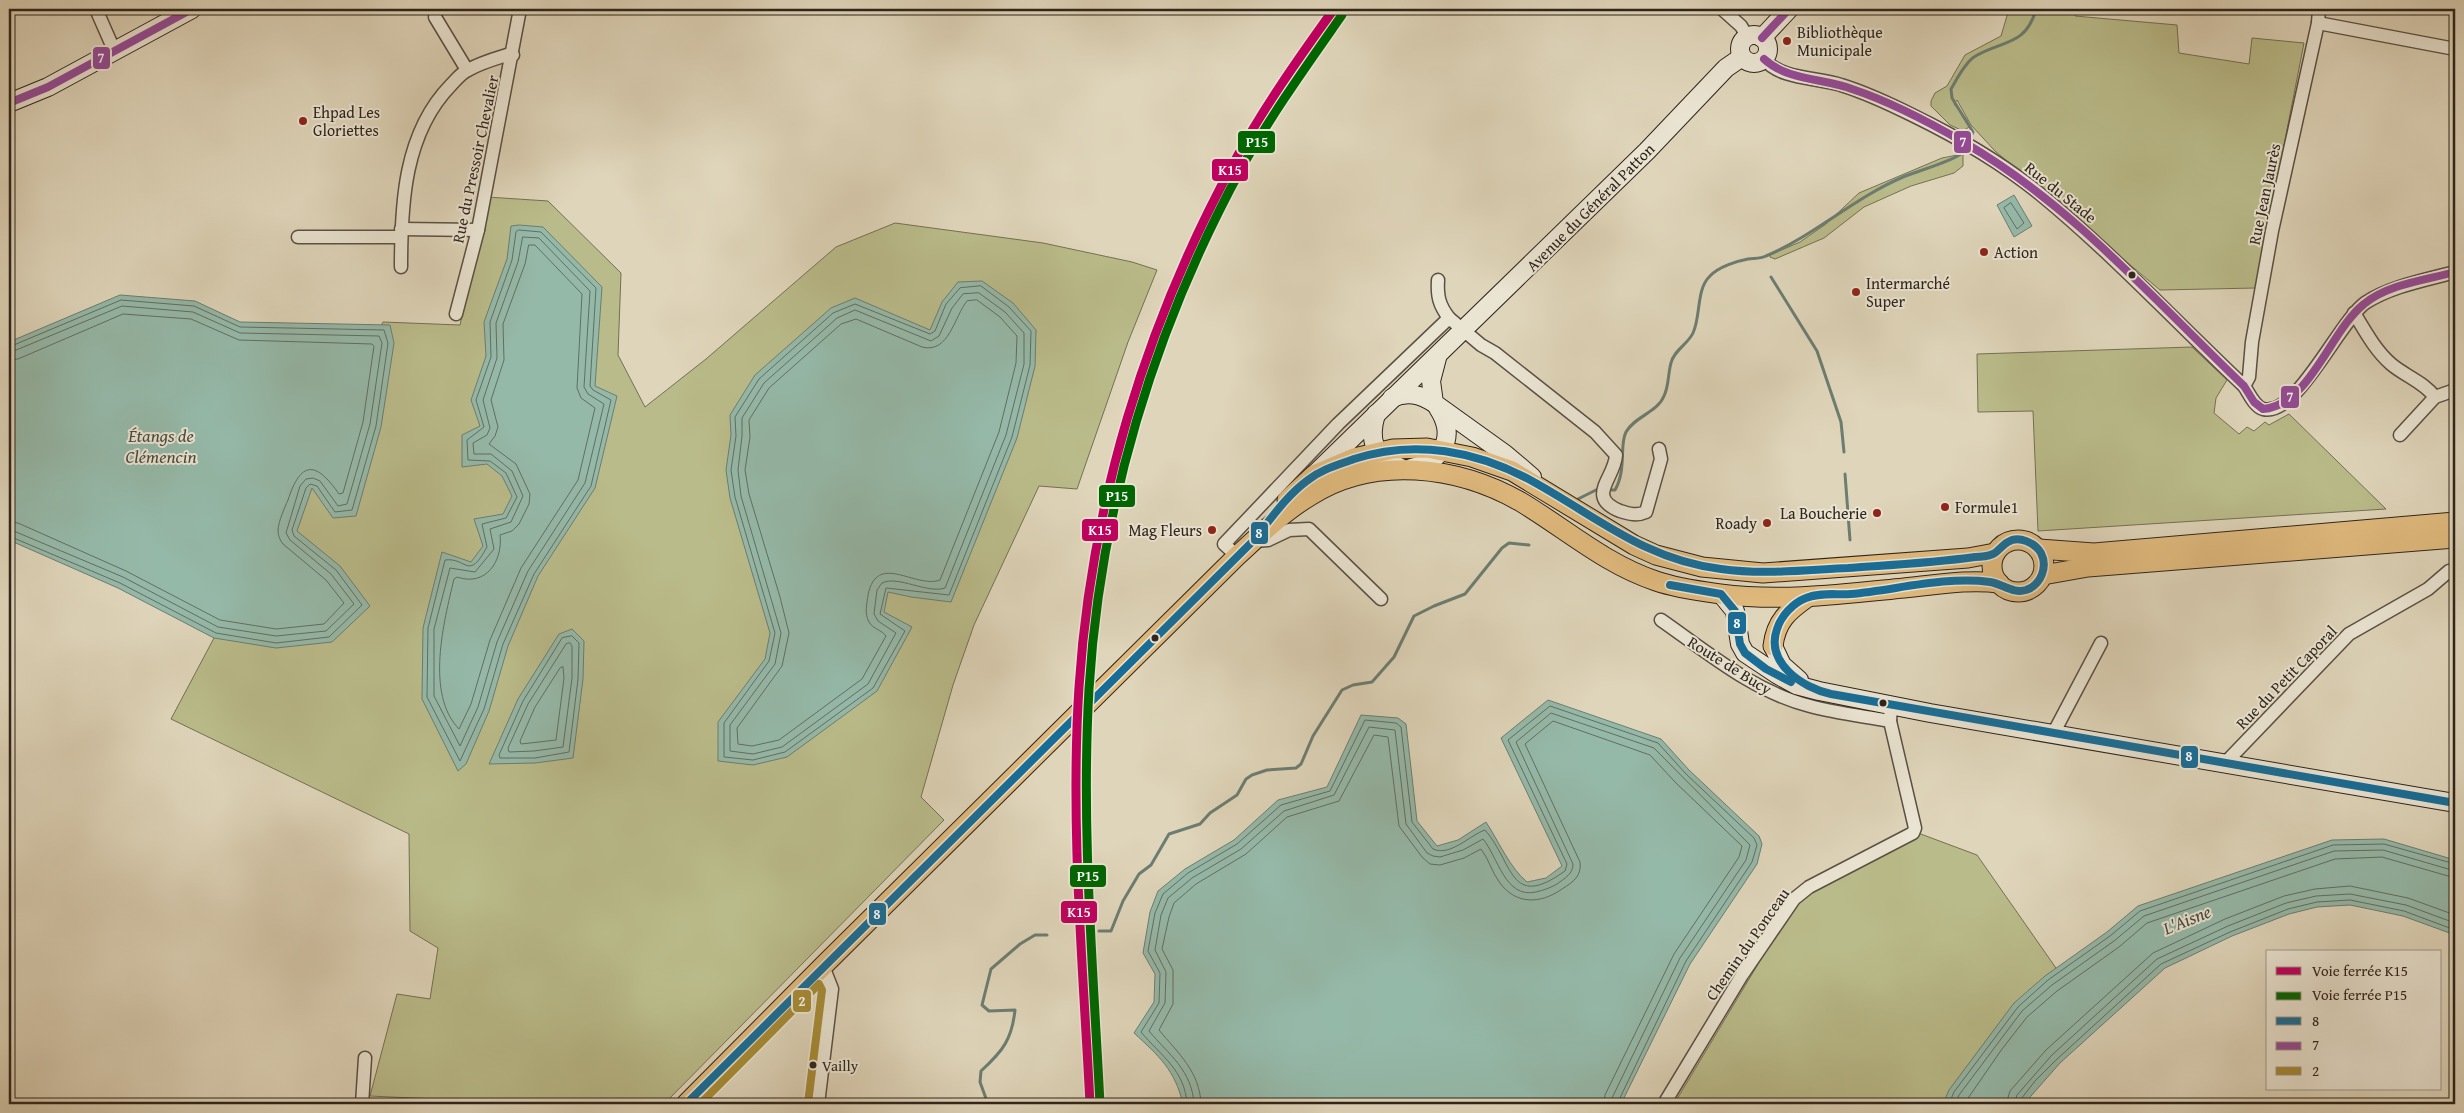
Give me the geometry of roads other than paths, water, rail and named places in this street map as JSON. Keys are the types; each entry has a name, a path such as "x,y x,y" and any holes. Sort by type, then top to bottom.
{"main road":[{"path":"9,103 43,90 192,9"},
{"path":"1755,37 1768,46 1764,59 1755,63 1742,57 1740,48 1789,9"},
{"name":"Avenue du Général Patton","path":"1390,399 1437,358 1647,151 1726,68 1742,57"},
{"path":"686,1104 823,966 1253,542 1311,495 1366,474 1426,465 1436,458 1442,450 1447,428 1436,405 1432,381 1437,358"},
{"path":"1253,542 1285,502 1390,399 1406,394 1416,394 1436,405 1505,454 1552,493"},
{"path":"1376,414 1372,434 1378,452 1390,463 1406,468 1467,479 1502,492 1521,502 1611,560 1655,581 1721,594 1808,597 1964,582 1999,583"},
{"path":"1314,475 1354,458 1378,452 1408,448 1442,450 1472,456 1512,471 1552,493 1614,534 1655,554 1678,562 1726,570 1763,573 1968,558 1995,553 2007,542 2015,540 2024,540 2039,549 2094,553 2455,522"},
{"path":"2043,575 2088,567 2455,538"},
{"path":"1995,553 1992,568 1999,583 2006,589 2023,591 2038,583 2043,575 2043,557 2039,549"},
{"name":"Route de Bucy","path":"1721,594 1735,612 1740,644 1744,653 1796,685 1890,714 2052,734 2448,801"},
{"path":"1773,646 1774,633 1785,613 1808,597"},
{"name":"Route de Bucy","path":"1773,646 1777,656 1790,674 1819,691"}],"street":[{"path":"96,9 114,50"},
{"name":"Rue du Pressoir Chevalier","path":"456,314 478,230 513,55 520,9"},
{"path":"1722,9 1755,37"},
{"name":"Rue Jean Jaurès","path":"2244,386 2249,377 2252,342 2272,231 2318,23 2319,9"},
{"path":"435,17 467,70"},
{"path":"2318,23 2455,49"},
{"path":"401,267 404,189 418,140 433,106 467,70 507,55 513,55"},
{"name":"Rue du Stade","path":"1764,59 1768,64 1783,72 1840,84 1878,98 1938,128 2014,175 2090,237 2244,386 2256,406 2263,409 2278,407 2301,388 2354,313"},
{"path":"298,237 478,230"},
{"path":"2435,397 2430,389 2391,364 2372,343 2354,313 2381,294 2455,272"},
{"path":"1438,280 1437,296 1441,308 1449,318 1481,345 1489,358 1594,442 1607,447 1616,455 1616,461 1603,490 1603,498 1608,505 1620,511 1640,515 1646,512 1661,460 1659,449"},
{"path":"1237,556 1224,544 1338,424 1449,318"},
{"path":"2400,435 2435,397 2455,390"},
{"path":"1253,542 1268,540 1289,530 1309,529 1381,599"},
{"name":"Rue du Petit Caporal","path":"2229,764 2230,758 2349,634 2428,590 2449,571"},
{"name":"Route de Bucy","path":"1661,620 1752,682 1772,692 1809,706 1890,714"},
{"path":"2052,734 2101,643"},
{"name":"Chemin du Ponceau","path":"1664,1104 1742,975 1794,898 1809,887 1912,833 1915,828 1890,714"},
{"path":"818,1104 832,989 823,966"},
{"path":"362,1104 364,1058"}],"water":[{"path":"2014,195 2032,226 2014,237 1997,205"},
{"path":"511,226 543,227 602,287 595,386 617,396 595,488 538,576 508,646 489,711 466,764 458,771 422,699 423,628 442,552 471,562 483,546 474,519 503,514 512,496 502,476 487,464 462,467 462,435 480,426 471,400 486,356 484,322 507,259"},
{"path":"982,281 1013,303 1036,330 1035,366 1017,438 951,602 888,592 884,612 912,627 877,691 787,757 753,765 718,761 718,722 765,659 770,633 730,498 726,470 731,435 730,415 755,375 831,308 855,298 930,330 942,302 958,282"},
{"name":"Étangs de Clémencin","path":"120,295 195,301 240,322 390,325 394,343 381,427 356,516 333,518 312,488 297,531 340,566 370,606 332,642 276,648 214,638 118,588 9,540 9,342"},
{"path":"572,629 584,641 583,679 573,758 535,763 489,764 518,699 559,634"},
{"path":"1548,700 1661,739 1689,770 1759,836 1762,844 1757,864 1690,964 1621,1104 1183,1104 1180,1092 1165,1064 1134,1033 1154,1002 1155,974 1143,953 1150,912 1158,891 1185,869 1234,840 1278,800 1327,787 1361,715 1398,718 1406,724 1417,821 1437,846 1458,840 1486,822 1510,862 1527,882 1546,878 1562,866 1501,738"},
{"name":"L'Aisne","path":"2384,839 2455,860 2455,935 2403,916 2350,905 2317,907 2289,914 2232,936 2165,968 2060,1063 2024,1104 1943,1104 1949,1090 2014,1003 2045,976 2107,932 2138,906 2332,840"}],"waterway":[{"path":"1970,138 1973,132 1952,98 1951,89 1970,60 2011,41 2026,30 2032,21 2036,9"},
{"path":"1612,490 1615,490 1621,474 1623,444 1626,432 1635,422 1661,402 1667,388 1673,358 1693,333 1703,288 1710,276 1728,265 1764,257 1801,238 1885,186 1903,177 1952,159 1962,153"},
{"path":"1771,277 1817,351 1841,422 1844,452"},
{"path":"1845,474 1850,540"},
{"path":"1578,499 1598,489"},
{"path":"1099,931 1111,931 1123,901 1139,874 1151,865 1169,834 1200,824 1210,813 1237,795 1246,779 1252,775 1267,770 1296,768 1301,764 1313,736 1342,690 1353,685 1372,682 1394,657 1414,616 1465,594 1502,548 1509,543 1529,545"},
{"path":"988,1104 980,1082 981,1071 1001,1051 1009,1037 1015,1010 989,1011 982,1005 991,969 1020,944 1035,935 1047,935"}],"rail line":[{"name":"K15","path":"1090,1104 1078,896 1077,739 1085,619 1096,551 1110,484 1127,418 1149,352 1174,288 1202,225 1233,164 1268,104 1334,9"},
{"name":"P15","path":"1100,1104 1087,845 1087,741 1095,621 1105,553 1119,487 1136,421 1158,356 1182,292 1210,230 1241,169 1265,129 1342,15"}],"place":[{"name":"Bibliothèque Municipale","path":"1787,41"},
{"name":"Ehpad Les Gloriettes","path":"303,121"},
{"name":"Action","path":"1984,252"},
{"name":"Intermarché Super","path":"1856,292"},
{"name":"Formule1","path":"1945,507"},
{"name":"La Boucherie","path":"1877,513"},
{"name":"Roady","path":"1767,523"},
{"name":"Mag Fleurs","path":"1212,530"},
{"name":"Vailly","path":"813,1065"}]}
